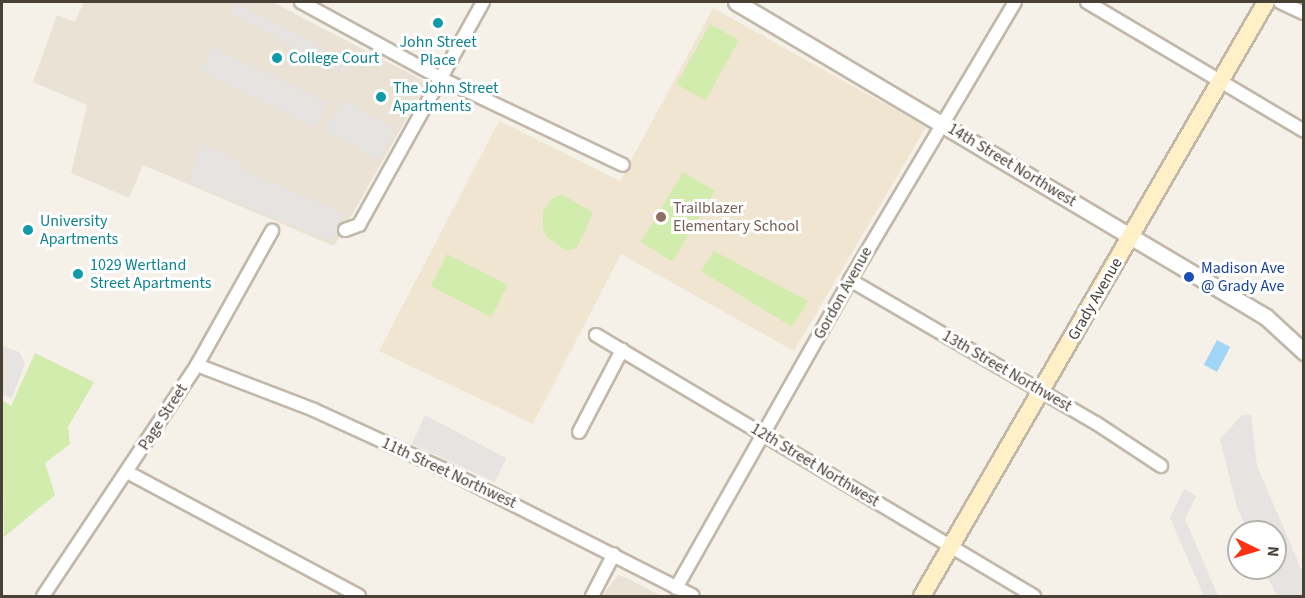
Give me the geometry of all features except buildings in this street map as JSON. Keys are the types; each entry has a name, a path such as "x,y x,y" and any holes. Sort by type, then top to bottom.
{"main road":[{"name":"Grady Avenue","path":"922,597 1266,2"}],"street":[{"path":"301,2 442,79 623,165"},
{"path":"345,230 358,225 442,79 483,2"},
{"name":"14th Street Northwest","path":"736,2 1266,317 1304,352"},
{"name":"Gordon Avenue","path":"676,588 850,280 1015,2"},
{"path":"1087,2 1304,131"},
{"path":"1280,2 1304,13"},
{"name":"Page Street","path":"43,597 197,365 272,231"},
{"name":"13th Street Northwest","path":"850,280 1041,392 1161,466"},
{"name":"12th Street Northwest","path":"596,334 1034,597"},
{"path":"579,432 622,350"},
{"name":"11th Street Northwest","path":"197,365 314,410 614,554 693,597"},
{"path":"127,472 359,597"},
{"path":"592,597 614,554"}],"shaded area":[{"path":"84,2 272,2 422,80 424,88 334,246 143,165 129,198 71,173 87,105 33,82 57,15 75,22"},
{"path":"236,2 350,63 344,74 230,13"},
{"name":"Trailblazer Elementary School","path":"713,8 926,127 794,351 621,254 533,424 379,351 499,121 620,181"},
{"path":"213,47 327,103 315,127 201,71"},
{"path":"342,100 395,128 379,159 326,131"},
{"path":"200,143 241,162 241,169 343,213 331,241 190,183"},
{"path":"2,346 19,352 25,363 12,398 2,395"},
{"path":"425,415 506,458 495,482 412,444"},
{"path":"1242,415 1251,415 1257,466 1280,520 1243,520 1237,507 1220,439"},
{"path":"1184,489 1196,496 1185,519 1218,596 1204,596 1170,518"},
{"path":"1287,536 1303,573 1303,596 1277,596 1269,580 1287,580"},
{"path":"618,575 627,578 661,596 602,596"}],"green space":[{"path":"710,24 739,40 705,100 677,84"},
{"path":"683,172 715,191 672,261 641,242"},
{"path":"562,194 593,213 577,248 567,251 547,237 543,228 543,212 550,200"},
{"path":"714,251 808,301 792,327 701,271"},
{"path":"447,254 508,285 491,317 431,286"},
{"path":"35,353 94,382 68,427 70,444 45,463 55,495 4,537 2,400 11,406"}],"water":[{"path":"1217,340 1230,347 1217,372 1204,365"}],"place":[{"name":"John Street Place","path":"438,23"},
{"name":"College Court","path":"277,58"},
{"name":"The John Street Apartments","path":"381,97"},
{"name":"Trailblazer Elementary School","path":"661,217"},
{"name":"University Apartments","path":"28,230"},
{"name":"1029 Wertland Street Apartments","path":"78,274"},
{"name":"Madison Ave @ Grady Ave","path":"1189,277"}]}
